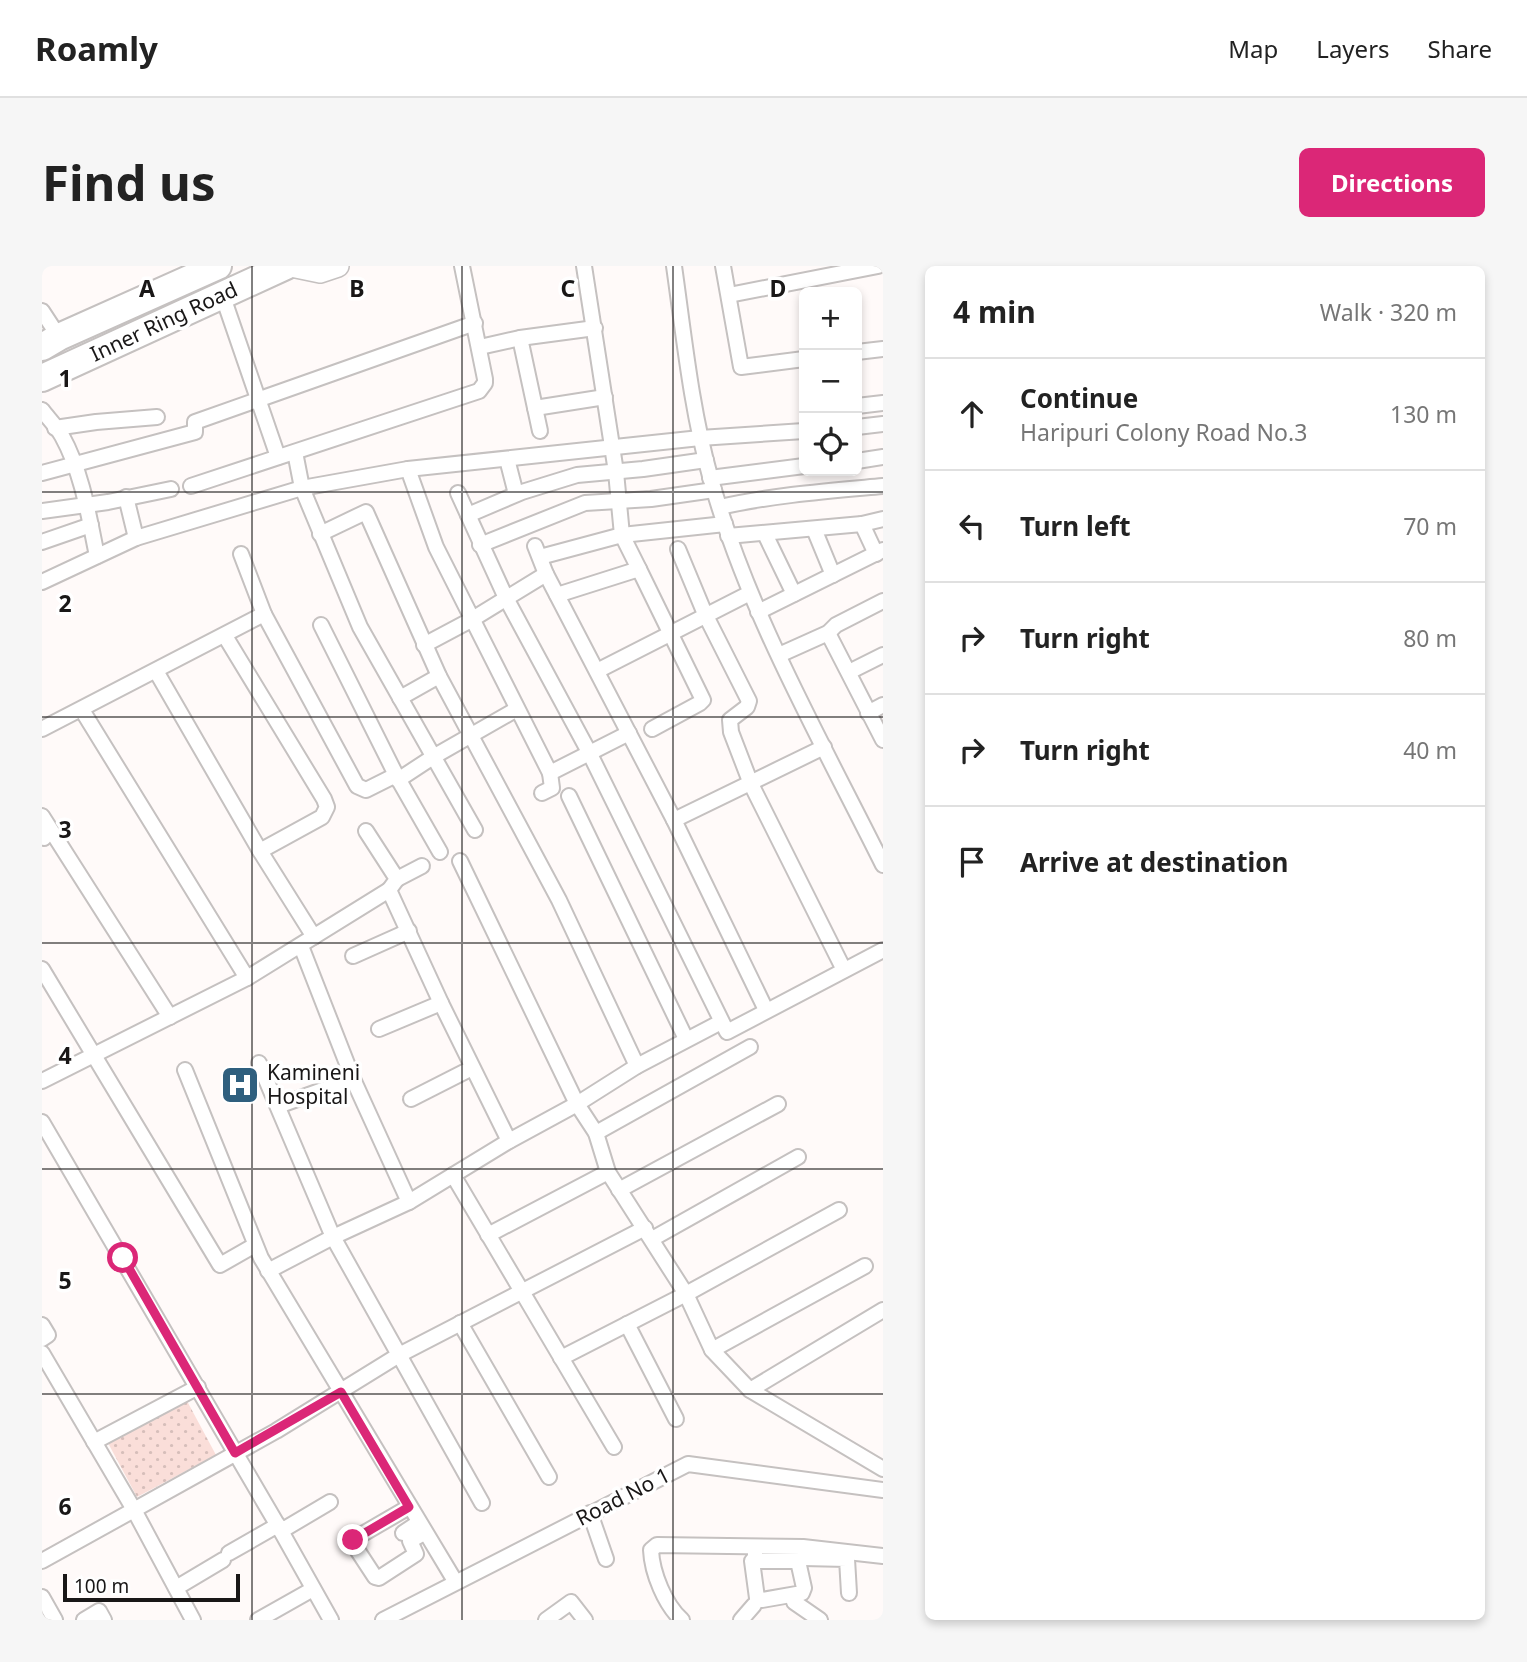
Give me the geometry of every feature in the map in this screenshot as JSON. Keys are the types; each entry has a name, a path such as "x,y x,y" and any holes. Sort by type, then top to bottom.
{"highway":[{"name":"Inner Ring Road","path":"42,378 286,266"},
{"name":"Inner Ring Road","path":"51,342 205,269"}],"street":[{"path":"291,266 320,272 338,266"},
{"path":"191,486 479,391 485,379 462,266"},
{"path":"584,266 616,472 622,535 703,700 652,729"},
{"path":"674,266 700,438 727,530 758,612 883,864"},
{"path":"723,266 741,367 799,360"},
{"path":"729,295 878,266"},
{"path":"222,295 278,457"},
{"path":"42,311 51,342"},
{"path":"42,473 195,432 195,422 475,323"},
{"path":"480,348 520,338 595,328"},
{"path":"520,338 540,431"},
{"path":"862,351 883,349"},
{"path":"535,408 605,397"},
{"path":"862,405 883,403"},
{"path":"42,410 61,434 88,504 97,556"},
{"path":"55,428 157,417"},
{"path":"862,426 883,424"},
{"path":"42,582 136,538 302,488 408,469 700,438 799,431"},
{"path":"295,452 302,488 360,627 475,830"},
{"path":"862,460 883,457"},
{"path":"507,459 516,494"},
{"path":"468,515 516,494 577,475 706,460"},
{"path":"408,469 436,547 550,773 552,788 542,793"},
{"path":"481,545 585,503 651,499 712,484 799,470"},
{"path":"807,476 808,493"},
{"path":"720,507 748,500 883,486"},
{"path":"42,511 171,489"},
{"path":"458,493 506,598 589,752 727,1032 883,950"},
{"path":"126,497 136,538"},
{"path":"320,534 366,512 439,676 559,900 637,1066"},
{"path":"766,1010 674,820 546,574 538,551 622,535 727,530 765,534 862,524 883,519"},
{"path":"758,612 879,552 862,524"},
{"path":"42,542 91,525"},
{"path":"814,529 833,575"},
{"path":"765,534 794,594"},
{"path":"678,549 705,614 749,701 747,707 730,720 731,732 751,784 844,970"},
{"path":"241,554 264,614 357,786 366,790 397,778 517,709"},
{"path":"557,595 639,569"},
{"path":"424,645 546,574"},
{"path":"597,671 750,593"},
{"path":"779,655 828,633 836,625 883,601"},
{"path":"42,729 264,614"},
{"path":"321,625 397,778 440,852"},
{"path":"828,633 883,740"},
{"path":"225,636 327,807 322,817 260,851"},
{"path":"849,673 883,655"},
{"path":"156,671 260,851 314,937"},
{"path":"400,698 439,676"},
{"path":"868,713 883,705"},
{"path":"82,710 247,978"},
{"path":"550,773 629,733"},
{"path":"674,820 824,747"},
{"path":"569,796 686,1039"},
{"path":"42,816 45,836 170,1017"},
{"path":"366,831 393,885 409,931 441,1003 509,1141"},
{"path":"460,861 577,1104 596,1133 608,1172 686,1294 712,1350 750,1390 880,1462"},
{"path":"42,1081 247,978 301,946 422,866"},
{"path":"354,956 409,931"},
{"path":"301,946 353,1079 409,1202"},
{"path":"42,969 220,1265 256,1245"},
{"path":"379,1029 441,1003"},
{"path":"268,1270 409,1202 637,1066 721,1022"},
{"path":"596,1133 750,1047"},
{"path":"259,1063 333,1237 482,1503"},
{"path":"411,1099 472,1068"},
{"path":"185,1070 268,1270 455,1581"},
{"path":"278,1106 353,1079"},
{"path":"619,1190 778,1104"},
{"path":"42,1122 331,1620"},
{"path":"42,1561 341,1392 399,1355 798,1157"},
{"path":"488,1235 608,1172"},
{"path":"453,1175 614,1447"},
{"path":"561,1358 686,1294 839,1210"},
{"path":"712,1350 865,1266"},
{"path":"750,1390 883,1310"},
{"path":"460,1323 549,1476"},
{"path":"627,1324 676,1419"},
{"path":"42,1325 48,1335 42,1339"},
{"path":"42,1353 134,1508 194,1620"},
{"path":"94,1442 198,1387"},
{"name":"Road No 1","path":"383,1620 688,1464 883,1490"},
{"path":"176,1588 226,1557 330,1503"},
{"path":"409,1507 354,1539 354,1545 375,1577 379,1578 416,1555 410,1541 421,1528"},
{"path":"590,1513 606,1559"},
{"path":"403,1533 421,1528"},
{"path":"682,1620 670,1610 652,1561 654,1546 660,1544 754,1554 803,1552 883,1556"},
{"path":"803,1552 847,1559 849,1593"},
{"path":"803,1552 800,1606 820,1620"},
{"path":"258,1620 313,1590"},
{"path":"42,1597 55,1620"},
{"path":"545,1620 571,1602 585,1620"},
{"path":"741,1620 754,1605"},
{"path":"84,1620 99,1611 104,1620"}],"shaded area":[{"path":"187,1401 216,1455 137,1497 108,1443"}],"place":[{"name":"Kamineni Hospital","path":"240,1085"}],"route":[{"path":"123,1258 235,1453 341,1392 409,1507 353,1540"}]}
